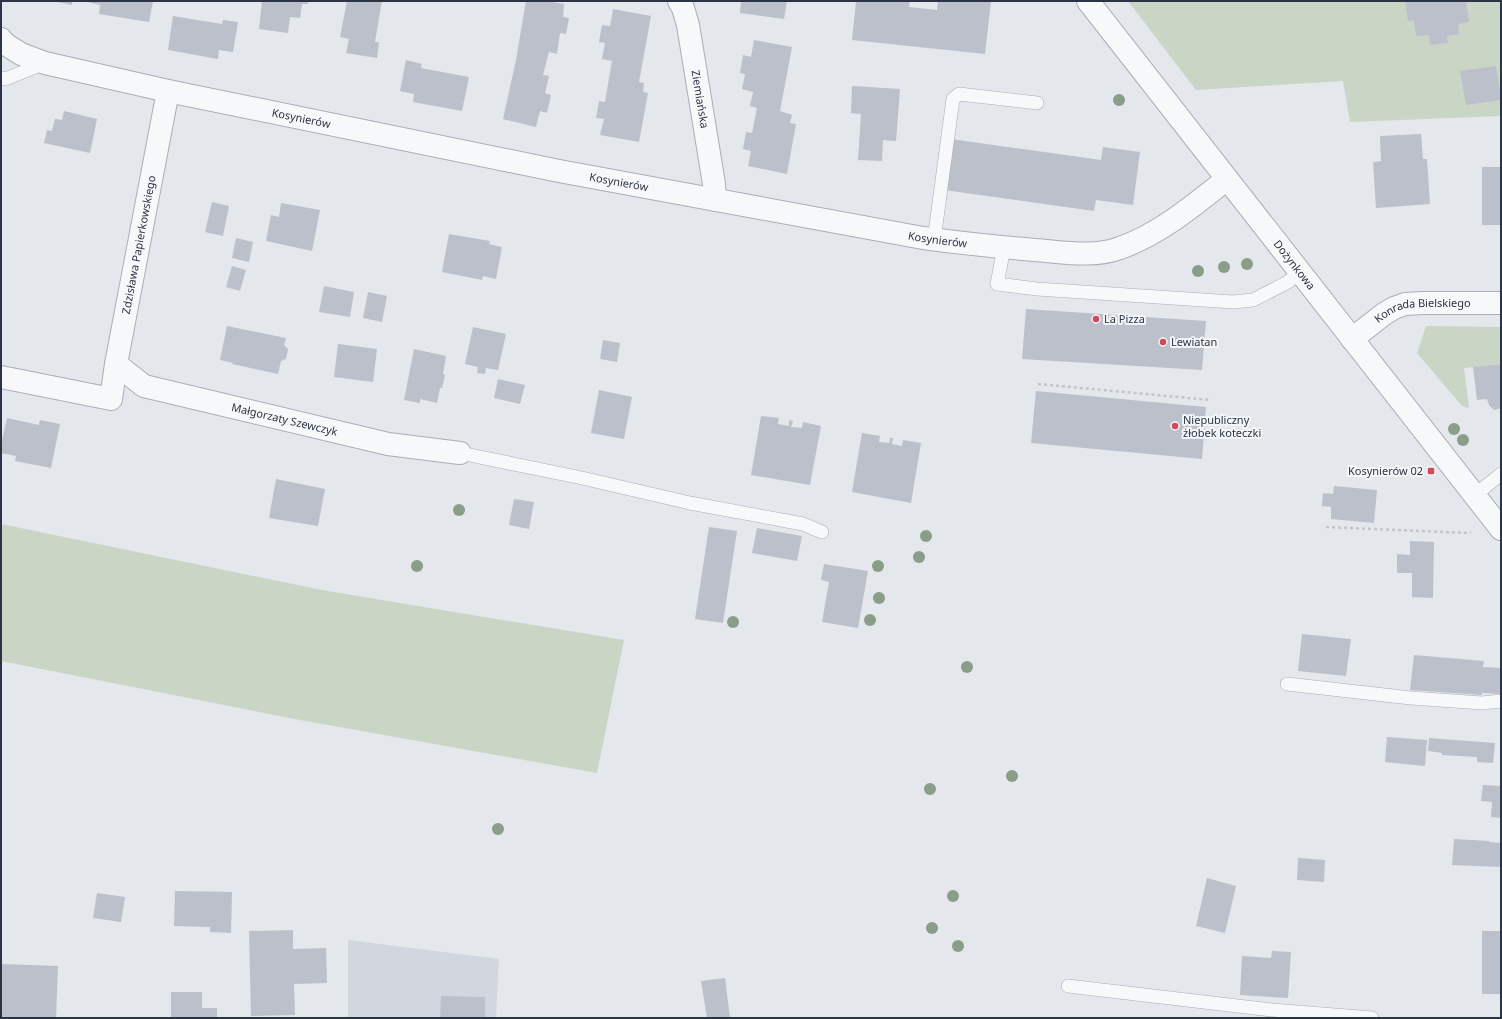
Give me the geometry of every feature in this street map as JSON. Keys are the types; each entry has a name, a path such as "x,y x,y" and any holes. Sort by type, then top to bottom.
{"street":[{"name":"Ziemiańska","path":"679,1 683,8 688,25 714,184 715,200"},
{"name":"Dożynkowa","path":"1088,1 1497,523"},
{"name":"Kosynierów","path":"1,39 5,44 21,54 45,63 168,91 715,200 934,240 1004,248 1072,253 1092,253 1119,249 1164,226 1227,179"},
{"name":"Zdzisława Papierkowskiego","path":"1,377 111,398 116,364 168,91"},
{"name":"Konrada Bielskiego","path":"1352,339 1384,314 1405,304 1501,303"},
{"name":"Małgorzaty Szewczyk","path":"116,364 144,386 388,444 460,453"}],"lane":[{"path":"1,79 8,78 45,63"},
{"path":"934,240 953,99 959,94 1037,103"},
{"path":"1004,248 997,284 1036,289 1233,302 1253,300 1288,282 1300,272"},
{"path":"460,453 582,478 690,503 803,524 822,532"},
{"path":"1475,495 1501,474"},
{"path":"1287,684 1411,698 1482,703 1501,701"},
{"path":"1068,986 1272,1010 1372,1018"}],"path":[{"path":"1038,384 1210,400"},
{"path":"1326,527 1469,533 1497,523"}],"shaded area":[{"path":"348,940 499,959 496,1018 348,1018"}],"green space":[{"path":"1128,1 1501,1 1501,116 1350,122 1343,81 1196,90"},
{"path":"1426,326 1501,327 1501,364 1464,368 1469,408 1462,406 1417,353"},
{"path":"1,524 322,590 624,640 597,773 300,720 1,661"}],"building":[{"path":"53,1 72,1 72,5"},
{"path":"87,1 153,1 149,22 99,14 100,5"},
{"path":"262,1 308,1 308,4 302,4 300,18 290,17 288,33 259,29"},
{"path":"347,1 382,1 375,42 379,42 377,58 346,53 349,39 340,37"},
{"path":"526,1 546,1 564,4 563,17 569,18 566,34 560,33 557,54 549,52 543,75 549,76 545,93 551,95 547,113 540,111 536,127 503,119 516,60"},
{"path":"741,1 787,1 784,19 740,13"},
{"path":"856,1 910,1 909,7 937,10 938,1 991,1 985,54 852,40"},
{"path":"1405,1 1466,1 1469,22 1458,24 1459,34 1447,36 1448,43 1430,45 1429,35 1416,36 1414,20 1408,21"},
{"path":"613,9 651,16 639,82 644,83 643,92 648,93 639,142 600,135 604,119 596,118 599,101 605,102 612,61 602,59 605,43 599,42 602,25 610,26"},
{"path":"173,16 222,24 223,20 238,22 233,52 219,50 218,59 168,50"},
{"path":"754,40 792,47 780,111 792,115 790,123 796,124 787,174 748,166 751,151 743,149 746,132 752,133 757,108 750,106 753,92 742,89 745,74 740,73 743,55 751,57"},
{"path":"406,60 422,64 421,68 469,77 462,111 413,102 414,94 400,91"},
{"path":"1496,66 1501,100 1466,105 1460,71"},
{"path":"852,86 900,89 896,141 883,140 882,161 858,160 861,114 851,113"},
{"path":"64,111 97,119 90,153 44,143 47,130 52,131 55,119 62,120"},
{"path":"1421,134 1423,159 1427,159 1430,204 1376,208 1373,162 1381,161 1380,136"},
{"path":"951,139 1101,160 1103,147 1140,152 1133,205 1096,200 1094,211 944,190"},
{"path":"1482,167 1501,167 1501,225 1482,225"},
{"path":"212,202 229,206 223,236 205,232"},
{"path":"281,203 320,210 312,251 266,241 271,215 279,217"},
{"path":"449,234 490,241 489,244 502,247 496,279 483,276 482,280 442,272"},
{"path":"236,238 253,242 249,262 232,258"},
{"path":"232,266 246,270 240,291 226,287"},
{"path":"324,286 354,292 350,317 319,312"},
{"path":"368,292 387,296 382,322 363,318"},
{"path":"1026,309 1206,321 1202,370 1022,359"},
{"path":"227,326 286,338 284,345 288,349 286,359 281,361 278,374 220,360"},
{"path":"473,327 506,334 498,370 486,368 485,374 477,373 478,367 465,364"},
{"path":"603,340 620,343 617,362 600,359"},
{"path":"338,344 377,349 373,382 334,377"},
{"path":"414,349 446,356 443,374 445,375 442,388 440,388 437,403 420,399 420,403 404,400"},
{"path":"1501,364 1501,408 1494,410 1489,405 1487,399 1477,400 1473,367"},
{"path":"498,379 525,385 520,404 494,398"},
{"path":"599,390 632,397 624,439 591,433"},
{"path":"1036,391 1206,407 1202,459 1031,443"},
{"path":"761,416 779,418 778,424 789,426 789,420 793,421 791,427 802,428 803,422 821,426 810,485 751,475"},
{"path":"7,418 39,425 40,420 60,424 51,468 15,461 16,456 1,453 1,445"},
{"path":"862,433 880,436 879,442 889,443 890,438 893,438 892,444 902,446 903,440 921,443 911,503 852,492"},
{"path":"276,479 325,489 318,526 269,518"},
{"path":"1334,486 1377,490 1374,523 1331,519 1331,507 1322,506 1323,493 1333,494"},
{"path":"514,499 534,502 529,529 509,525"},
{"path":"709,527 737,531 723,623 695,619"},
{"path":"757,528 802,536 797,561 752,553"},
{"path":"1410,541 1434,542 1433,598 1412,597 1412,573 1397,573 1397,554 1410,555"},
{"path":"824,564 868,571 858,628 822,622 829,582 821,580"},
{"path":"1302,634 1351,639 1346,676 1298,671"},
{"path":"1414,655 1484,661 1483,667 1501,668 1501,694 1482,693 1482,695 1410,690"},
{"path":"1387,737 1427,740 1425,766 1385,762"},
{"path":"1429,738 1495,743 1493,763 1477,762 1477,757 1442,755 1442,753 1428,751"},
{"path":"1483,785 1501,786 1501,818 1491,817 1492,802 1481,801"},
{"path":"1454,839 1501,843 1501,867 1452,865"},
{"path":"1298,858 1325,860 1324,882 1297,880"},
{"path":"1207,878 1236,886 1225,933 1196,926"},
{"path":"175,891 232,892 231,933 210,932 210,927 174,926"},
{"path":"97,893 125,897 121,922 93,918"},
{"path":"293,930 293,949 326,948 327,983 294,984 295,1015 251,1016 249,931"},
{"path":"1482,931 1501,931 1501,994 1482,994"},
{"path":"1272,951 1291,952 1288,998 1240,995 1242,956 1271,958"},
{"path":"1,964 58,966 56,1018 1,1018"},
{"path":"725,978 730,1018 707,1018 701,981"},
{"path":"171,992 202,992 202,1008 217,1008 217,1018 171,1018"},
{"path":"441,996 485,997 485,1018 440,1018"}],"place":[{"name":"La Pizza","path":"1096,319"},
{"name":"Lewiatan","path":"1163,342"},
{"name":"Niepubliczny żłobek koteczki","path":"1175,426"},
{"name":"Kosynierów 02","path":"1431,471"}]}
